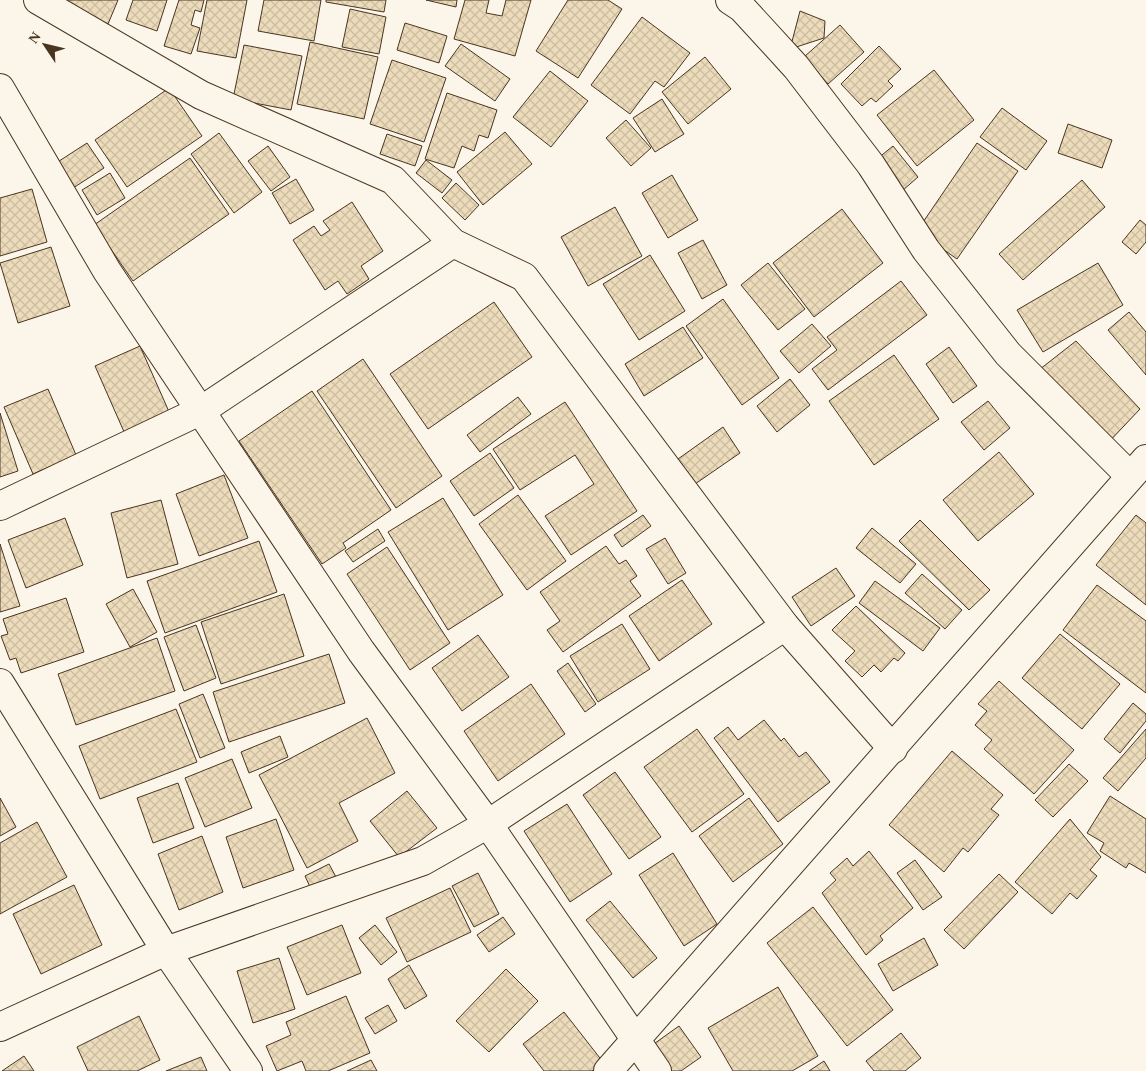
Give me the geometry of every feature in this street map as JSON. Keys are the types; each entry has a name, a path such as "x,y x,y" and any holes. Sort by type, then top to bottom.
{"street":[{"path":"38,0 201,95 393,180 453,243 524,277 785,626 893,749"},
{"path":"608,1071 1138,468 1008,354 926,250 871,165 796,67 742,8 730,0"},
{"path":"0,88 107,272 202,410 361,651 488,824 657,1071"},
{"path":"0,506 202,410 453,243"},
{"path":"0,1027 166,951 423,861 488,824 785,626"},
{"path":"0,683 166,951 248,1071"}],"building":[{"path":"54,0 118,0 108,24"},
{"path":"133,0 167,0 157,31 126,20"},
{"path":"179,0 204,0 201,12 195,10 191,25 200,28 191,54 164,46"},
{"path":"207,0 247,0 236,58 197,51"},
{"path":"264,0 321,0 314,41 258,31"},
{"path":"326,0 386,0 384,12 326,2"},
{"path":"426,0 457,0 456,7"},
{"path":"465,0 489,0 486,13 502,16 506,0 531,0 515,56 454,39"},
{"path":"568,0 608,0 622,9 578,78 536,51"},
{"path":"350,9 386,17 379,54 342,47"},
{"path":"800,11 825,21 824,38 790,49"},
{"path":"642,17 690,53 664,87 655,81 630,114 591,85"},
{"path":"405,23 447,36 439,63 397,50"},
{"path":"840,25 864,52 828,84 804,57"},
{"path":"310,42 378,57 364,119 297,104"},
{"path":"461,44 510,79 495,101 445,66"},
{"path":"244,45 302,56 291,110 233,99"},
{"path":"879,46 901,69 888,81 893,86 876,102 871,98 862,106 841,84"},
{"path":"705,57 731,89 688,124 662,92"},
{"path":"392,60 446,78 424,142 370,124"},
{"path":"934,70 974,120 917,166 877,115"},
{"path":"550,71 588,101 551,147 513,117"},
{"path":"169,88 202,136 127,187 95,140"},
{"path":"447,93 497,110 488,138 479,135 474,151 462,146 454,168 425,159"},
{"path":"662,99 684,134 655,152 633,118"},
{"path":"1002,108 1047,141 1026,170 980,137"},
{"path":"626,120 651,148 631,166 606,138"},
{"path":"1068,124 1112,140 1102,168 1058,153"},
{"path":"505,132 532,164 483,205 457,172"},
{"path":"219,133 262,192 234,213 191,154"},
{"path":"387,134 422,146 415,166 380,154"},
{"path":"87,143 104,168 70,190 53,165"},
{"path":"977,143 1018,171 957,259 917,231"},
{"path":"268,146 290,177 271,191 248,161"},
{"path":"893,146 918,177 902,191 877,159"},
{"path":"190,158 229,214 133,281 94,225"},
{"path":"426,160 452,180 442,193 416,173"},
{"path":"110,173 125,198 97,215 82,190"},
{"path":"672,175 698,220 668,238 642,193"},
{"path":"296,179 314,210 290,224 272,193"},
{"path":"1082,180 1105,207 1023,280 999,254"},
{"path":"456,183 479,205 465,220 442,198"},
{"path":"32,189 47,242 0,256 0,198"},
{"path":"352,202 383,251 361,266 369,279 347,294 338,281 325,290 293,240 314,226 321,236 330,230 323,221"},
{"path":"615,207 642,256 588,286 561,237"},
{"path":"842,209 883,263 814,317 773,263"},
{"path":"1140,220 1146,225 1146,242 1136,254 1122,242"},
{"path":"703,240 727,285 702,299 678,253"},
{"path":"51,247 70,306 18,323 0,263"},
{"path":"650,255 685,311 639,340 603,284"},
{"path":"768,263 805,309 778,330 741,285"},
{"path":"1098,263 1123,305 1043,352 1017,310"},
{"path":"901,281 927,315 828,390 812,369 837,350 827,337"},
{"path":"723,299 779,378 742,405 686,326"},
{"path":"494,302 532,357 428,429 390,374"},
{"path":"1129,312 1146,332 1146,375 1108,330"},
{"path":"812,324 831,346 799,373 780,351"},
{"path":"683,327 703,358 644,396 625,364"},
{"path":"1076,341 1140,409 1106,445 1035,373"},
{"path":"140,346 170,414 125,434 95,366"},
{"path":"949,347 977,386 953,403 926,364"},
{"path":"894,355 939,419 874,465 829,401"},
{"path":"363,359 442,476 396,508 317,391"},
{"path":"790,379 810,405 777,432 757,406"},
{"path":"48,389 76,455 33,474 4,407"},
{"path":"312,391 391,510 343,543 346,548 322,564 239,441"},
{"path":"518,397 531,414 480,452 467,435"},
{"path":"988,401 1010,428 984,450 961,422"},
{"path":"565,402 637,511 571,555 545,516 594,484 575,455 520,490 493,449"},
{"path":"0,413 18,471 0,477"},
{"path":"723,427 740,453 695,484 678,459"},
{"path":"999,452 1034,494 978,541 943,500"},
{"path":"490,453 514,488 474,516 450,481"},
{"path":"224,475 248,538 199,556 176,494"},
{"path":"518,495 566,561 527,590 479,524"},
{"path":"443,498 503,595 448,630 388,532"},
{"path":"161,500 178,564 127,578 111,513"},
{"path":"643,515 651,526 622,547 614,535"},
{"path":"1136,515 1146,523 1146,605 1096,565"},
{"path":"65,518 83,565 26,588 8,540"},
{"path":"920,520 990,590 969,610 899,541"},
{"path":"872,528 916,564 900,583 856,548"},
{"path":"378,529 385,541 353,562 345,551"},
{"path":"665,538 686,573 668,584 646,549"},
{"path":"259,541 277,592 165,633 147,581"},
{"path":"0,544 20,606 0,612"},
{"path":"606,546 619,564 626,560 637,576 630,581 641,596 563,652 547,630 560,621 540,592"},
{"path":"387,547 450,643 410,670 347,574"},
{"path":"836,568 855,596 811,626 792,597"},
{"path":"922,574 962,610 945,629 905,593"},
{"path":"682,580 712,624 659,661 629,616"},
{"path":"875,581 940,628 923,651 859,603"},
{"path":"1097,585 1146,621 1146,693 1063,630"},
{"path":"133,589 157,632 130,647 106,604"},
{"path":"284,594 304,656 221,684 201,622"},
{"path":"66,598 84,652 21,673 16,658 10,660 1,636 8,634 3,619"},
{"path":"856,606 905,653 898,661 894,658 881,672 874,665 862,677 845,661 855,651 832,630"},
{"path":"622,624 650,669 598,702 570,656"},
{"path":"196,625 216,678 184,691 164,637"},
{"path":"1060,634 1120,684 1082,729 1022,678"},
{"path":"478,635 509,677 462,711 432,668"},
{"path":"157,638 175,691 76,725 58,674"},
{"path":"329,654 345,703 229,742 213,692"},
{"path":"568,663 596,704 585,712 557,671"},
{"path":"999,681 1074,750 1034,794 984,749 992,740 975,725 987,711 978,704"},
{"path":"531,684 565,734 498,781 464,731"},
{"path":"203,694 225,748 200,758 179,704"},
{"path":"1133,703 1146,714 1146,721 1120,753 1104,739"},
{"path":"176,709 197,762 100,799 79,746"},
{"path":"367,718 395,773 339,803 358,841 307,868 259,775"},
{"path":"764,720 781,741 784,738 799,757 806,752 830,782 778,822 714,738 728,727 738,740"},
{"path":"697,729 744,794 692,832 644,767"},
{"path":"1146,729 1146,758 1118,791 1103,778"},
{"path":"280,736 288,757 249,773 241,752"},
{"path":"952,751 1003,795 991,809 999,815 968,852 963,848 944,872 889,825"},
{"path":"232,759 252,808 205,827 185,778"},
{"path":"1069,764 1088,781 1053,817 1035,800"},
{"path":"615,772 661,837 629,859 583,795"},
{"path":"178,783 194,828 153,843 137,798"},
{"path":"407,791 437,828 399,857 370,821"},
{"path":"1110,796 1146,819 1146,873 1129,863 1126,868 1100,851 1104,843 1087,833"},
{"path":"0,798 16,827 0,836"},
{"path":"749,798 783,844 733,882 699,836"},
{"path":"567,804 612,874 570,902 524,831"},
{"path":"276,819 294,870 243,888 226,837"},
{"path":"1070,819 1101,857 1090,870 1097,876 1077,899 1070,893 1052,914 1015,882"},
{"path":"37,822 67,877 0,914 0,843"},
{"path":"202,836 223,892 179,910 158,854"},
{"path":"869,851 913,908 880,936 883,940 866,955 822,893 836,880 830,873 847,858 853,866"},
{"path":"673,853 717,924 684,946 639,875"},
{"path":"915,860 942,897 923,910 897,873"},
{"path":"329,864 336,877 311,889 305,876"},
{"path":"478,873 499,914 474,927 452,886"},
{"path":"999,874 1018,892 964,949 944,930"},
{"path":"74,885 102,945 41,974 13,914"},
{"path":"450,888 471,932 407,962 386,918"},
{"path":"610,901 657,958 633,978 586,920"},
{"path":"813,907 893,1010 847,1046 767,943"},
{"path":"503,917 515,934 489,952 477,935"},
{"path":"342,925 361,973 307,995 287,947"},
{"path":"375,925 397,952 381,965 359,938"},
{"path":"924,938 938,965 893,991 878,964"},
{"path":"279,958 295,1009 253,1023 237,971"},
{"path":"409,965 427,996 405,1009 388,979"},
{"path":"506,969 538,1001 489,1052 456,1021"},
{"path":"778,987 818,1056 792,1071 733,1071 708,1028"},
{"path":"346,996 370,1053 328,1071 306,1071 302,1061 277,1071 266,1046 291,1035 286,1022"},
{"path":"388,1005 397,1021 375,1034 365,1018"},
{"path":"564,1012 603,1062 592,1071 544,1071 523,1044"},
{"path":"139,1016 160,1060 137,1071 88,1071 77,1047"},
{"path":"679,1026 701,1057 681,1071 668,1071 651,1046"},
{"path":"901,1033 921,1058 905,1071 874,1071 866,1061"},
{"path":"24,1056 34,1071 2,1071"},
{"path":"201,1057 207,1071 166,1071"},
{"path":"371,1060 377,1071 347,1071"},
{"path":"824,1061 830,1071 809,1071"}]}
